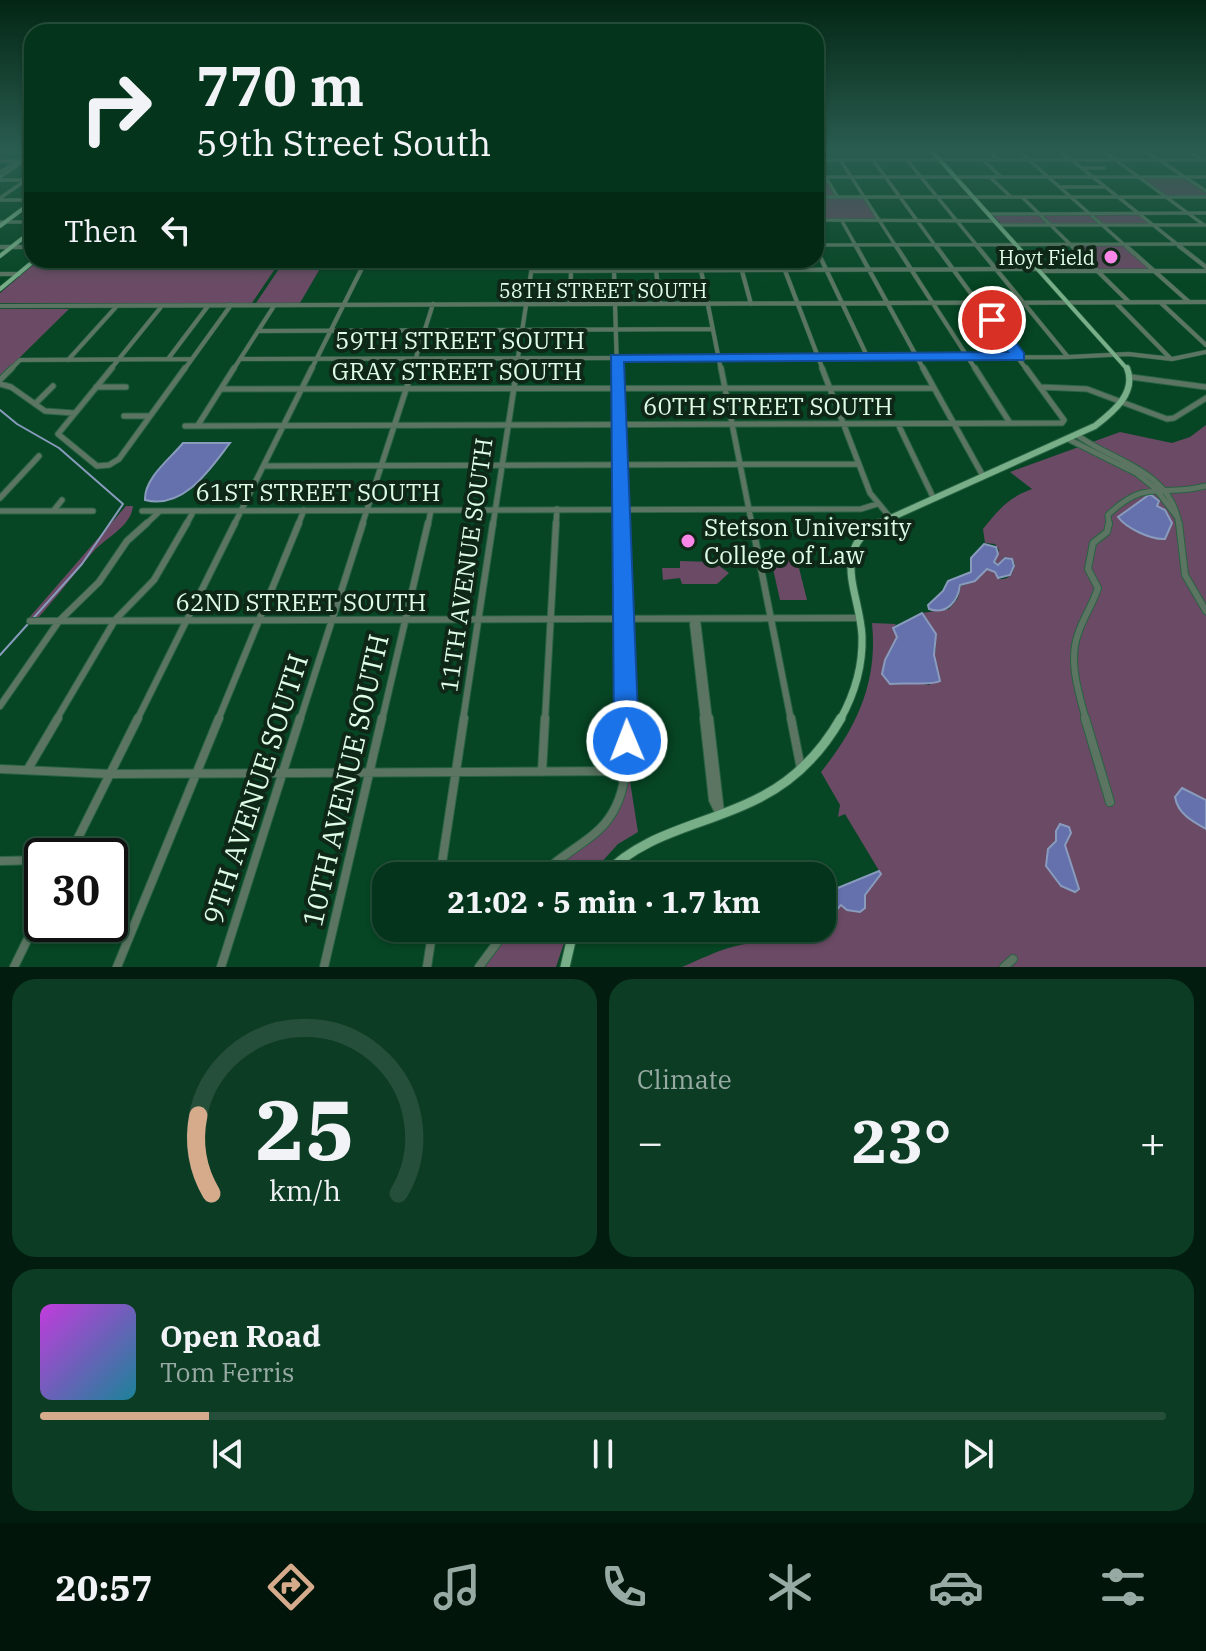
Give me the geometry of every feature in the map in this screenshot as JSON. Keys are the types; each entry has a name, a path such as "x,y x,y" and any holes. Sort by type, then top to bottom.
{"main road":[{"path":"618,862 638,844 772,792 801,771 825,744 854,693 861,656 860,618 851,581 850,556 863,530 1095,426 1122,400 1130,387 1131,377 1119,357 974,197"},
{"path":"2,223 24,207"},
{"path":"0,256 24,237"},
{"path":"0,289 26,268"},
{"path":"565,967 571,942"}],"street":[{"path":"1116,195 1206,269"},
{"path":"1163,195 1205,225"},
{"path":"824,197 1191,195"},
{"path":"865,197 1010,423"},
{"path":"900,197 1040,387 1080,387 1171,419 1206,398"},
{"path":"937,197 1068,357"},
{"path":"1022,197 1129,302"},
{"path":"1070,197 1189,302"},
{"path":"0,199 24,200"},
{"path":"994,219 1038,214 1206,213"},
{"path":"824,220 994,219 1050,225 1205,225"},
{"path":"842,221 983,476"},
{"path":"2,223 24,222"},
{"path":"824,246 1206,244"},
{"path":"0,247 24,247"},
{"path":"824,265 868,358"},
{"path":"78,838 362,268"},
{"name":"11TH AVENUE SOUTH","path":"442,862 532,268"},
{"path":"567,268 570,304"},
{"path":"531,271 1206,269"},
{"path":"554,862 597,832 620,796 627,771 614,270"},
{"path":"656,270 660,304"},
{"path":"700,270 801,771"},
{"path":"742,270 751,304"},
{"path":"785,270 859,464 877,504 889,516"},
{"path":"0,274 19,274"},
{"path":"1116,303 1172,359"},
{"path":"1160,303 1206,345"},
{"name":"58TH STREET SOUTH","path":"0,306 1205,303"},
{"name":"9TH AVENUE SOUTH","path":"221,967 433,304"},
{"path":"162,306 58,434 103,467 119,459 231,305"},
{"path":"198,425 274,305"},
{"path":"68,360 117,306"},
{"path":"168,359 208,306"},
{"path":"258,331 712,329"},
{"name":"59TH STREET SOUTH","path":"240,359 968,358 1119,357 1128,354 1172,359 1206,352"},
{"path":"74,413 45,411 0,382 20,360 194,359"},
{"path":"1131,377 1206,387"},
{"path":"35,404 53,386"},
{"path":"95,387 126,387"},
{"name":"60TH STREET SOUTH","path":"185,426 1062,423 1064,420 1040,387"},
{"name":"GRAY STREET SOUTH","path":"221,389 934,388"},
{"path":"124,416 150,416"},
{"path":"898,424 933,497"},
{"path":"1077,435 1090,445 1136,466 1158,488 1179,519 1185,572 1206,611"},
{"path":"1068,439 1087,451 1134,471 1158,488"},
{"path":"0,498 39,456"},
{"path":"264,466 859,464"},
{"path":"26,471 38,471"},
{"path":"1110,802 1088,721 1074,649 1081,623 1092,607 1098,588 1088,569 1093,543 1106,535 1110,526 1108,515 1138,490 1158,488 1183,491 1205,487"},
{"path":"54,511 62,500"},
{"name":"61ST STREET SOUTH","path":"142,511 861,509 877,504"},
{"path":"542,772 557,509"},
{"path":"117,967 304,510"},
{"name":"10TH AVENUE SOUTH","path":"324,967 431,510"},
{"path":"0,511 93,511"},
{"path":"0,706 59,621 99,582 121,548 159,511"},
{"path":"28,769 115,620 154,580 193,511"},
{"name":"62ND STREET SOUTH","path":"30,621 860,618"},
{"path":"697,619 693,624 713,800 720,814"},
{"path":"0,769 110,774 627,771"},
{"path":"0,861 24,860"},
{"path":"14,967 26,942"},
{"path":"427,967 431,942"},
{"path":"479,967 498,942"},
{"path":"1004,967 1013,959"}],"shaded area":[{"path":"824,195 864,198 878,220 824,219"},
{"path":"992,214 1137,214 1150,224 1001,224"},
{"name":"Hoyt Field","path":"1073,245 1123,245 1152,271 1098,271"},
{"path":"30,268 276,268 252,303 0,303 0,293"},
{"path":"280,268 320,268 300,303 256,303"},
{"path":"0,309 69,309 0,377"},
{"path":"1206,425 1206,967 682,967 744,944 836,942 836,910 841,905 865,908 865,895 881,874 845,814 838,817 840,805 821,772 845,738 862,703 872,665 872,623 896,624 893,628 897,637 888,653 901,682 908,680 929,685 939,674 934,655 936,643 932,627 922,613 949,609 958,598 961,586 976,581 987,569 995,572 998,579 1008,578 1012,574 1015,564 1012,558 1004,557 999,564 995,562 999,550 995,544 985,543 983,529 1004,505 1032,489 1010,472 1120,432 1172,443 1190,437"},
{"path":"126,506 133,506 123,526 93,552 37,619 28,619"},
{"path":"771,560 797,560 807,600 780,600"},
{"path":"680,561 714,562 729,573 717,584 682,584 680,578 663,580 662,568 680,568"},
{"path":"629,775 638,832 618,844 602,862 559,862 600,832"},
{"path":"502,942 564,942 556,967 485,967"}],"water":[{"path":"183,443 230,443 205,475 184,493 172,499 145,500 153,477"},
{"path":"1150,494 1159,501 1157,506 1165,510 1172,523 1165,539 1139,532 1118,517"},
{"path":"984,544 996,547 998,554 994,562 998,565 1005,558 1012,559 1014,566 1010,575 998,578 995,572 987,569 975,581 960,585 957,597 946,609 929,609 928,605 943,591 948,581 971,572 971,558"},
{"path":"922,613 936,634 934,655 940,681 890,684 882,674 885,660 897,637 893,628"},
{"path":"1182,788 1206,800 1206,829 1179,808 1175,797"},
{"path":"1060,824 1069,827 1071,833 1065,845 1079,889 1075,892 1061,886 1046,866 1048,849 1056,841"},
{"path":"879,871 881,874 865,895 865,908 860,912 847,910 841,905 836,910 836,889"}],"waterway":[{"path":"0,410 17,424 59,448 123,504 82,564 0,655"}],"place":[{"name":"Hoyt Field","path":"1111,257"},
{"name":"Stetson University College of Law","path":"688,541"}],"route":[{"path":"627,741 616,358 1018,356 992,320"}]}
